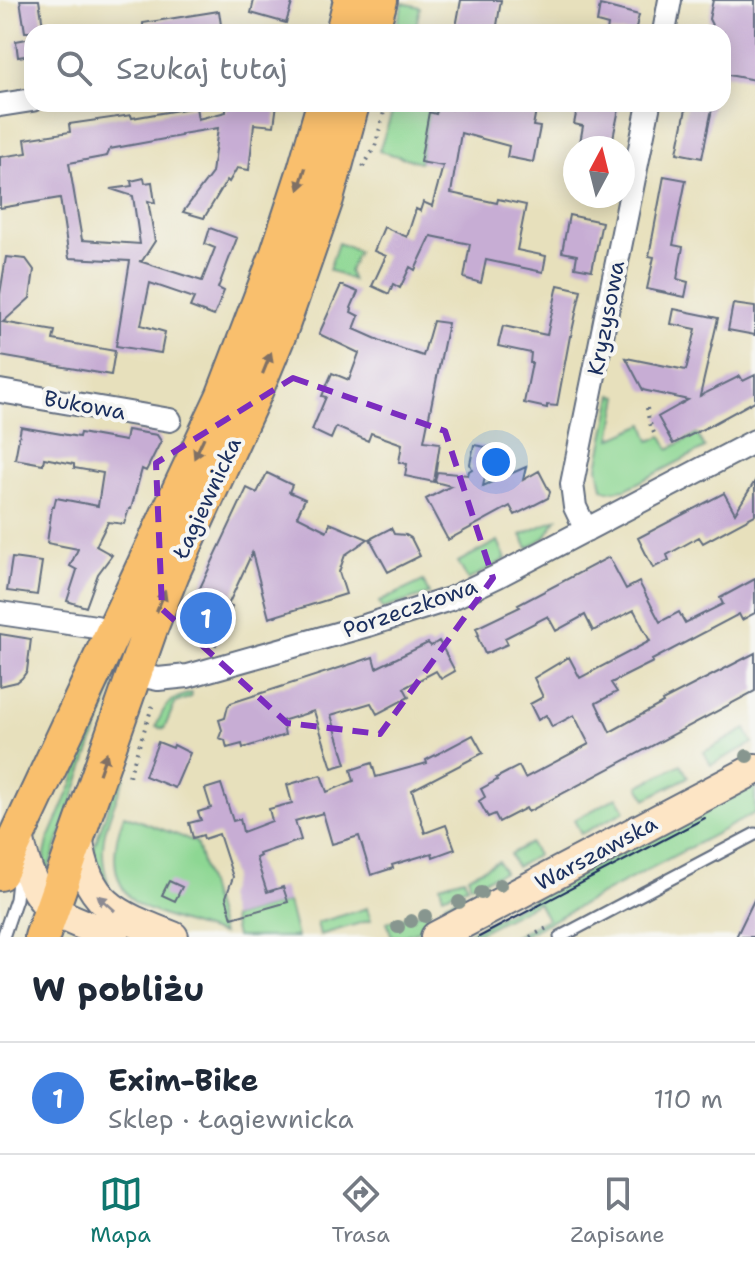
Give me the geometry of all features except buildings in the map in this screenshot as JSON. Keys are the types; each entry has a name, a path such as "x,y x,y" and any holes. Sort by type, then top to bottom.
{"main road":[{"path":"345,24 351,0"},
{"path":"373,24 380,0"},
{"name":"Łagiewnicka","path":"0,873 223,397 267,286 322,112"},
{"name":"Łagiewnicka","path":"47,922 172,573 280,331 326,199 350,112"}],"street":[{"path":"666,24 670,0"},
{"path":"0,105 24,101"},
{"name":"Kryzysowa","path":"586,530 575,507 572,484 647,112"},
{"name":"Bukowa","path":"0,391 170,420"},
{"name":"Porzeczkowa","path":"134,674 158,679 188,676 423,608 466,591 755,441"},
{"path":"0,613 96,627 113,634"},
{"name":"Warszawska","path":"436,937 755,769"},
{"path":"77,836 84,871 100,899 118,913 173,937"},
{"path":"18,837 28,871 43,898 47,922 61,914 114,937"}],"lane":[{"path":"560,937 755,834"},
{"path":"3,937 18,887 18,837"}],"path":[{"path":"369,159 384,112"},
{"path":"647,408 654,433"},
{"path":"124,787 153,705"}],"highlighted area":[{"path":"293,378 445,431 493,578 380,734 287,723 162,609 156,463"}],"green space":[{"path":"403,3 420,7 416,24 397,24"},
{"path":"392,112 437,112 429,113 420,162 379,151"},
{"path":"338,243 358,251 349,271 352,280 329,270"},
{"path":"613,395 619,396 611,439 644,424 650,441 662,436 669,449 697,434 705,448 626,489 608,491 602,488 598,467"},
{"path":"557,519 545,537 528,548 521,535"},
{"path":"498,541 506,559 468,580 458,562"},
{"path":"423,581 429,594 382,609 379,602"},
{"path":"140,607 46,876 44,859 48,841"},
{"path":"191,693 191,697 175,703 164,729 156,727 168,704"},
{"path":"746,729 753,743 711,765 704,752"},
{"path":"681,764 688,777 646,799 639,786"},
{"path":"125,777 103,843 109,886 100,887 94,848 118,778"},
{"path":"755,781 755,813 521,937 513,937 547,919 538,902 470,937 461,937"},
{"path":"617,797 625,811 581,834 574,820"},
{"path":"124,815 196,842 222,934 181,922 134,902 120,882 115,860"},
{"path":"530,843 537,855 516,867 510,854"},
{"path":"498,861 504,872 471,885 468,876"},
{"path":"507,877 511,886 450,918 445,903"},
{"path":"464,878 468,886 443,896 440,885"},
{"path":"288,902 297,937 236,937 232,918"},
{"path":"367,908 371,920 320,935 317,923"},
{"path":"426,911 432,926 392,937 387,922"}],"tram line":[{"path":"479,937 705,818"}],"place":[{"name":"Exim-Bike","path":"206,618"}]}
